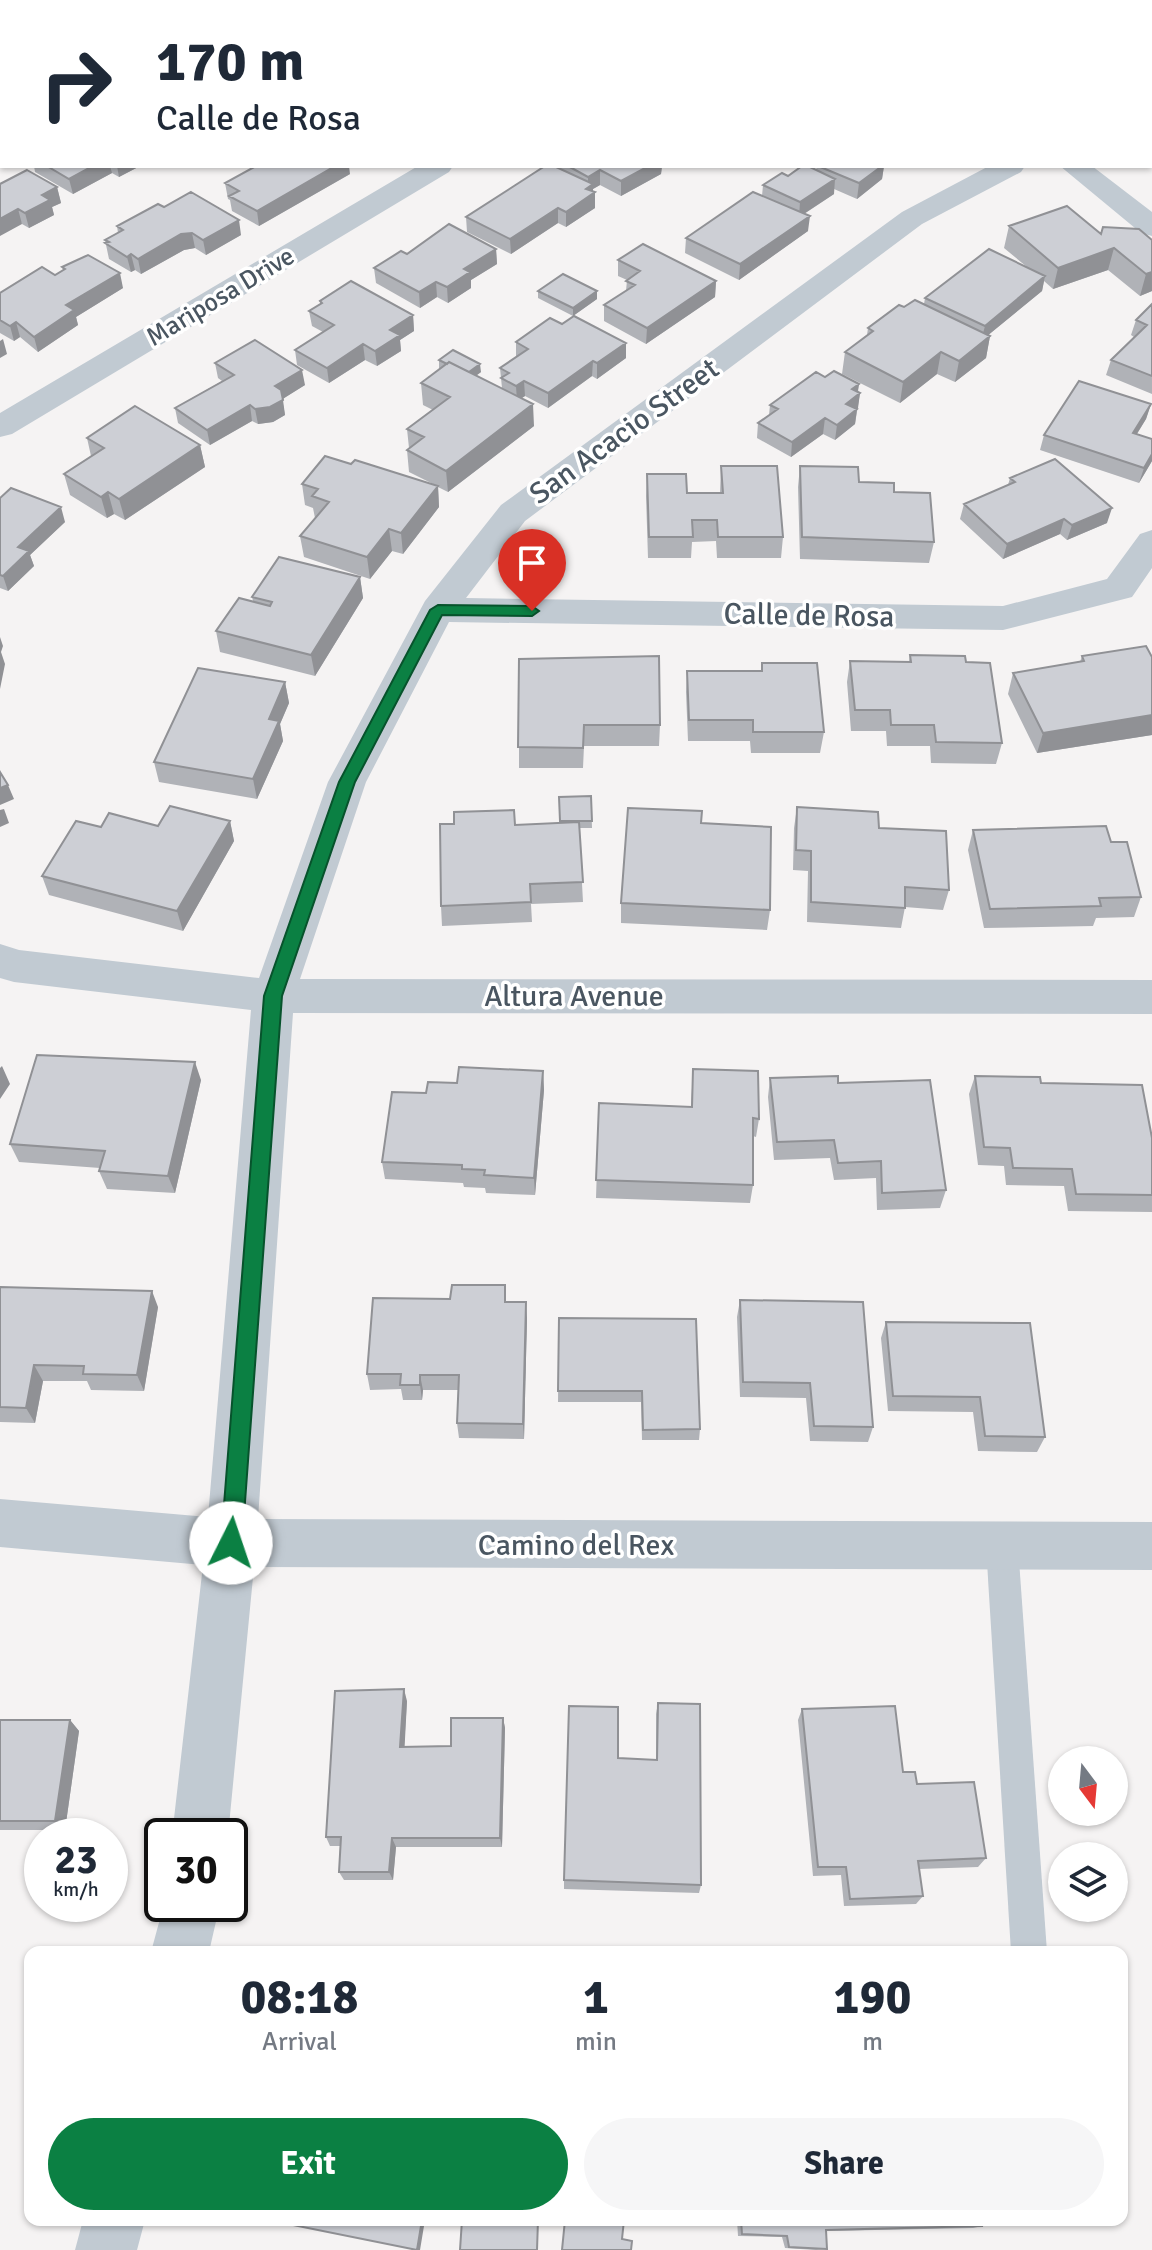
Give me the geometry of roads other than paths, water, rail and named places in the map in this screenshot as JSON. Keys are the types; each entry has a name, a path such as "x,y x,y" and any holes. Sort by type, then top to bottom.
{"street":[{"name":"Mariposa Drive","path":"0,427 436,168"},
{"name":"San Acacio Street","path":"202,1818 231,1543 273,996 347,782 438,610 513,513 912,218 1007,168"},
{"path":"1077,168 1152,227"},
{"name":"Calle de Rosa","path":"438,610 1003,618 1119,588 1152,542"},
{"name":"Altura Avenue","path":"0,960 14,966 273,996 1152,997"},
{"name":"Camino del Rex","path":"0,1523 231,1543 1152,1546"},
{"path":"182,1946 188,1922"},
{"path":"106,2250 112,2226"}],"lane":[{"path":"1002,1546 1029,1946"}]}
